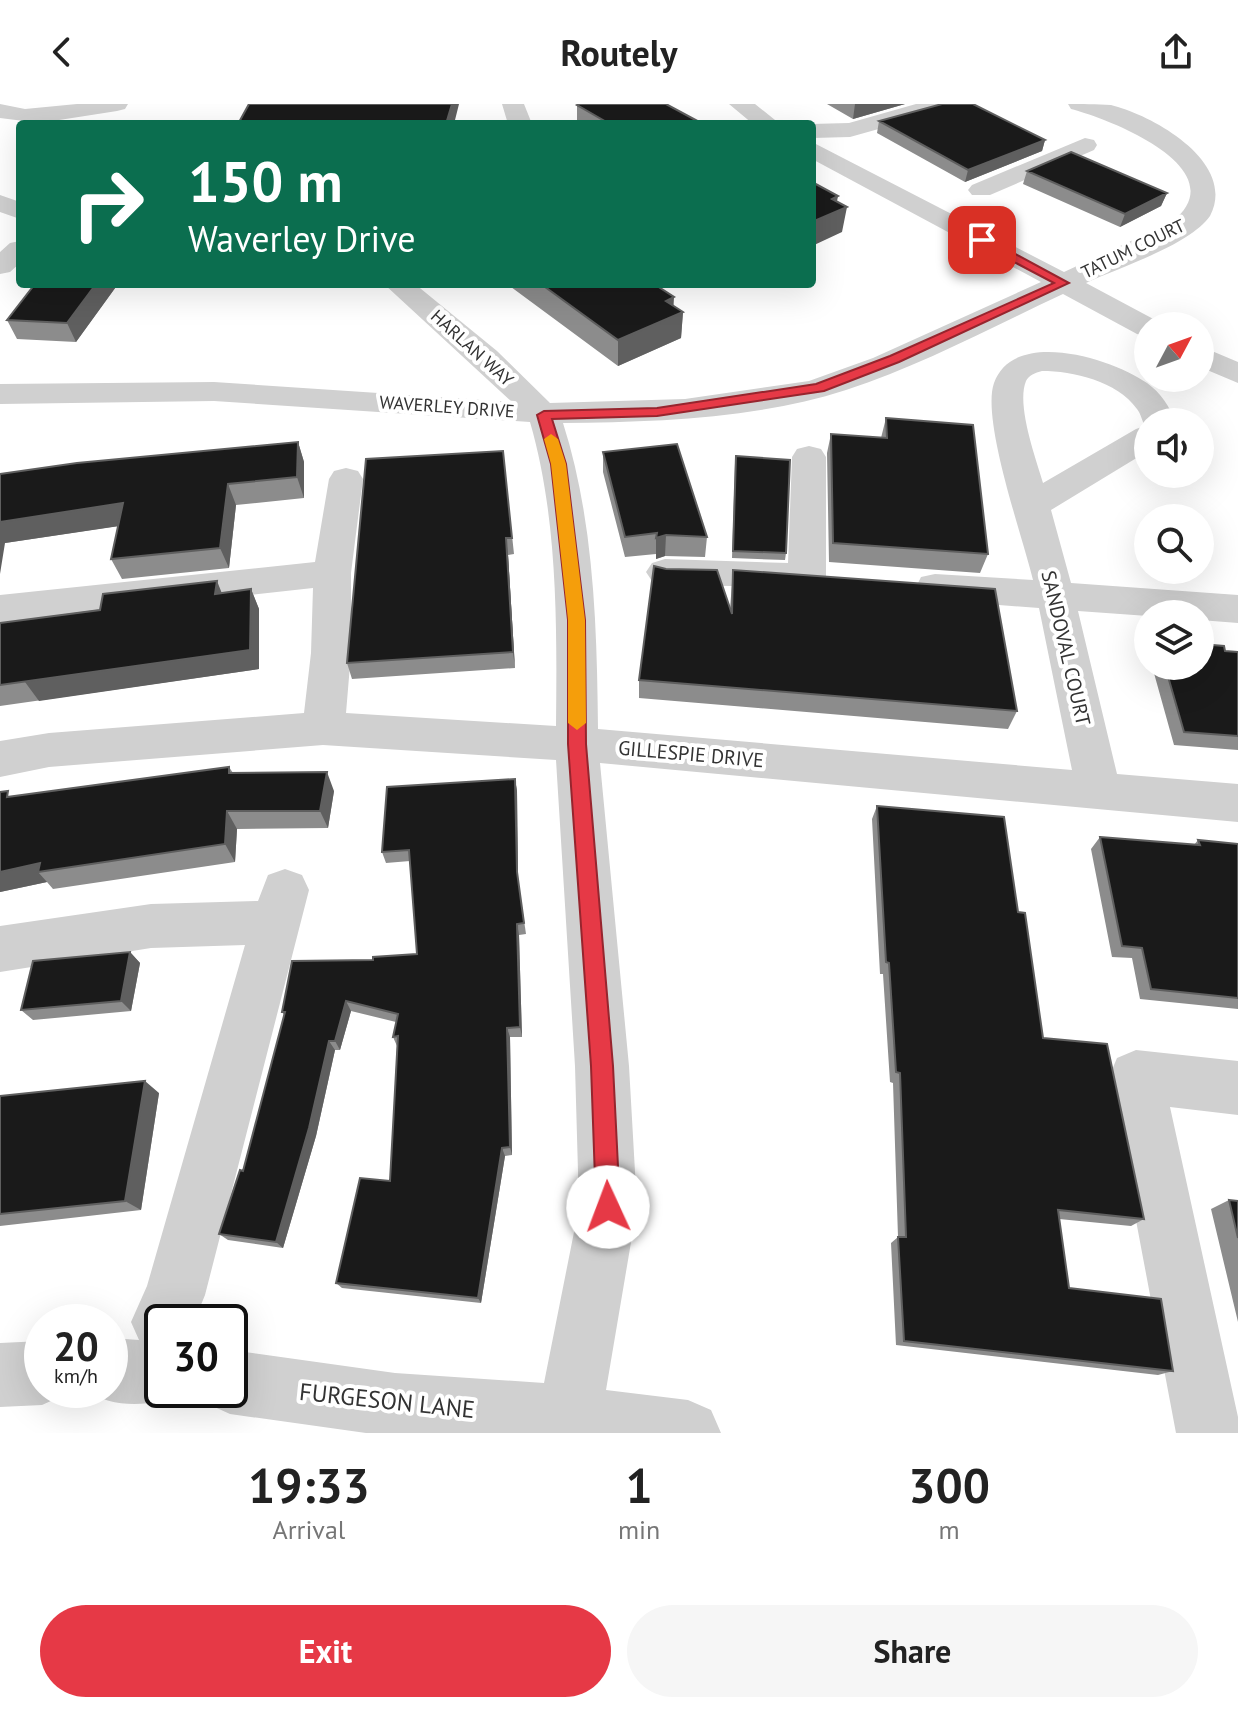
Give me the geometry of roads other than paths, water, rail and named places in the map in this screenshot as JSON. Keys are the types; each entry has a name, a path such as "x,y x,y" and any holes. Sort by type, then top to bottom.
{"street":[{"path":"0,110 10,115 36,116 117,104"},
{"path":"740,104 762,120"},
{"path":"816,131 850,130 942,104"},
{"name":"TATUM COURT","path":"1063,283 1193,219 1210,194 1207,167 1191,149 1109,112 1079,104"},
{"path":"850,130 821,154 1134,321"},
{"path":"981,190 1085,145"},
{"path":"0,266 16,252"},
{"name":"WAVERLEY DRIVE","path":"0,394 117,389 239,393 544,415 657,412 819,388 895,359 1063,283"},
{"name":"HARLAN WAY","path":"403,288 486,358 544,415"},
{"name":"SANDOVAL COURT","path":"1099,791 1055,596 1013,432 1009,386 1013,374 1029,365 1060,360 1102,372 1147,399 1154,408"},
{"path":"1214,362 1238,374"},
{"path":"544,415 559,464 577,620 577,744 602,1066 608,1207 569,1417"},
{"path":"1033,505 1134,444"},
{"path":"665,572 822,578 809,457"},
{"path":"323,728 331,653 332,573 346,479"},
{"path":"0,609 332,573"},
{"path":"900,584 1238,609"},
{"name":"GILLESPIE DRIVE","path":"0,759 49,750 323,728 577,744 1238,803"},
{"path":"0,949 281,906 170,1304"},
{"path":"1209,1433 1136,1077 1238,1088"},
{"path":"0,1375 24,1374"},
{"name":"FURGESON LANE","path":"248,1386 392,1419 569,1417 688,1433"}]}
